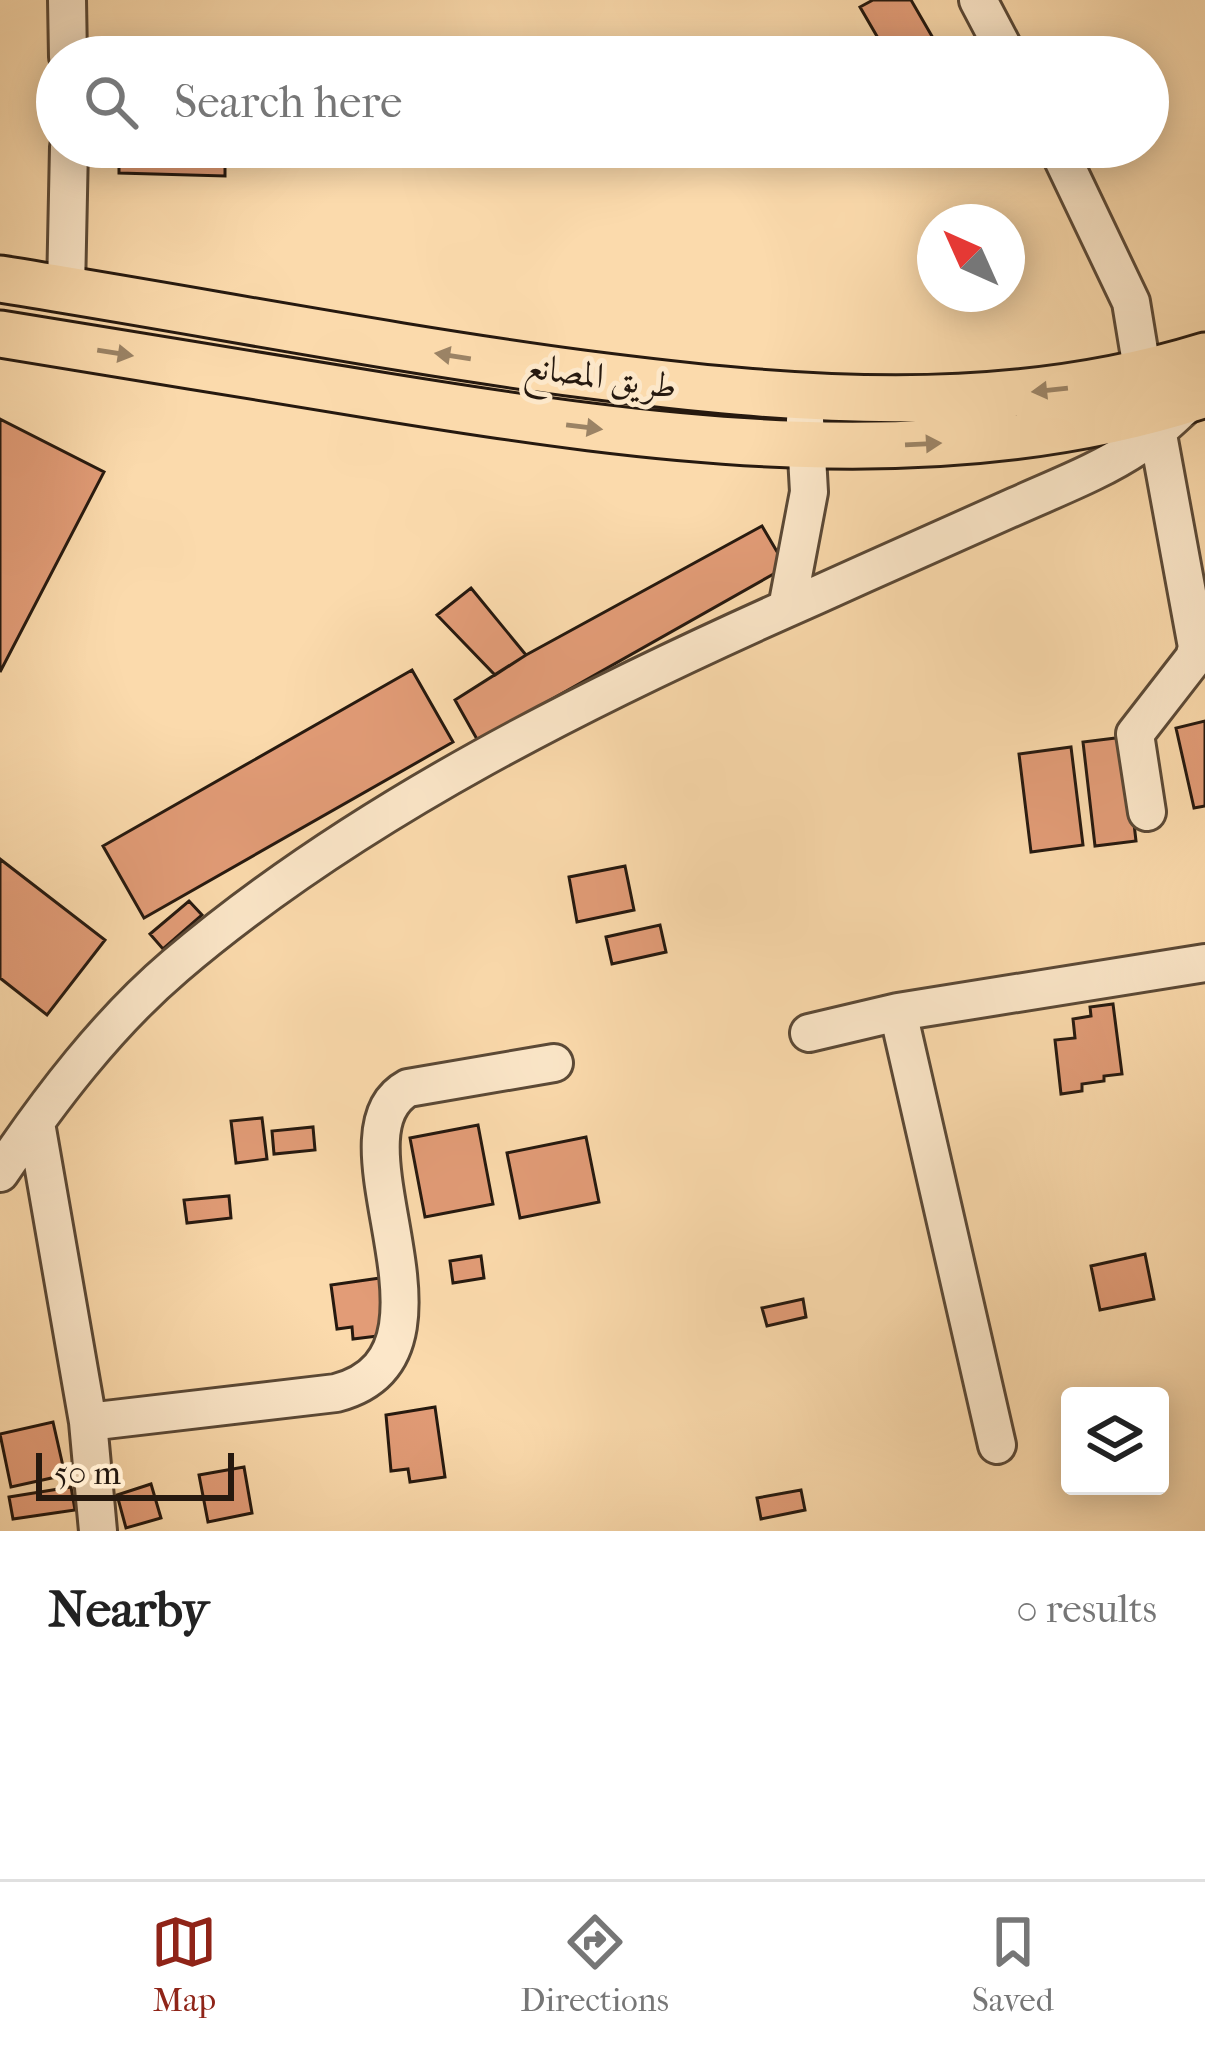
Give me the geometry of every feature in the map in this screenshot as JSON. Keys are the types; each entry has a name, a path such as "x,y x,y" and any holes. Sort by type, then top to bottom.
{"main road":[{"name":"طريق المصانع","path":"0,279 473,360 803,399 968,397 1058,390 1143,375 1202,382"},
{"name":"طريق المصانع","path":"0,334 564,424 806,444 887,446 1035,436 1120,419 1202,382"}],"street":[{"path":"67,0 68,36"},
{"path":"978,0 997,36"},
{"path":"66,290 69,168"},
{"path":"1068,168 1131,302 1143,375"},
{"path":"0,1173 116,1023 173,968 301,869 431,789 594,701 787,608 1057,488 1138,446 1202,382"},
{"path":"787,608 805,529 808,492 803,399"},
{"path":"1147,812 1135,734 1194,658 1196,647 1157,429"},
{"path":"809,1033 898,1012 1205,963"},
{"path":"898,1012 997,1445"},
{"path":"88,1422 336,1394 359,1388 377,1375 398,1338 397,1274 381,1142 384,1109 392,1096 408,1088 554,1063"},
{"path":"36,1124 88,1422 98,1531"}],"building":[{"path":"873,0 911,0 932,36 877,36 860,7"},
{"path":"119,168 225,168 225,176 119,173"},
{"path":"0,419 104,472 0,672"},
{"path":"762,526 786,567 478,741 455,700 526,655"},
{"path":"471,588 526,655 495,675 437,615"},
{"path":"412,670 453,742 144,918 103,846"},
{"path":"1205,721 1205,806 1194,808 1176,728"},
{"path":"1124,737 1136,841 1095,846 1083,742"},
{"path":"1071,747 1083,845 1031,852 1019,754"},
{"path":"0,859 105,940 47,1015 0,978"},
{"path":"625,866 634,910 577,922 569,877"},
{"path":"189,901 202,915 163,949 150,934"},
{"path":"660,925 666,952 612,964 606,937"},
{"path":"1113,1004 1122,1074 1104,1076 1104,1081 1082,1084 1082,1091 1061,1094 1055,1040 1075,1038 1073,1019 1091,1016 1090,1007"},
{"path":"262,1118 267,1159 236,1163 231,1121"},
{"path":"478,1125 493,1204 425,1217 410,1138"},
{"path":"313,1127 315,1150 274,1154 272,1131"},
{"path":"586,1137 599,1202 520,1218 507,1153"},
{"path":"229,1196 231,1218 187,1223 184,1200"},
{"path":"1145,1254 1154,1299 1100,1310 1091,1266"},
{"path":"481,1256 484,1278 453,1283 450,1261"},
{"path":"387,1277 394,1334 353,1339 352,1327 337,1329 331,1285"},
{"path":"803,1299 806,1317 767,1326 762,1308"},
{"path":"435,1407 445,1477 410,1482 408,1469 391,1471 386,1415"},
{"path":"53,1422 65,1475 11,1487 0,1434"},
{"path":"244,1467 252,1513 208,1522 199,1475"},
{"path":"151,1484 161,1518 126,1528 117,1495"},
{"path":"71,1487 75,1510 13,1519 9,1497"},
{"path":"801,1490 805,1510 761,1519 757,1498"}]}
